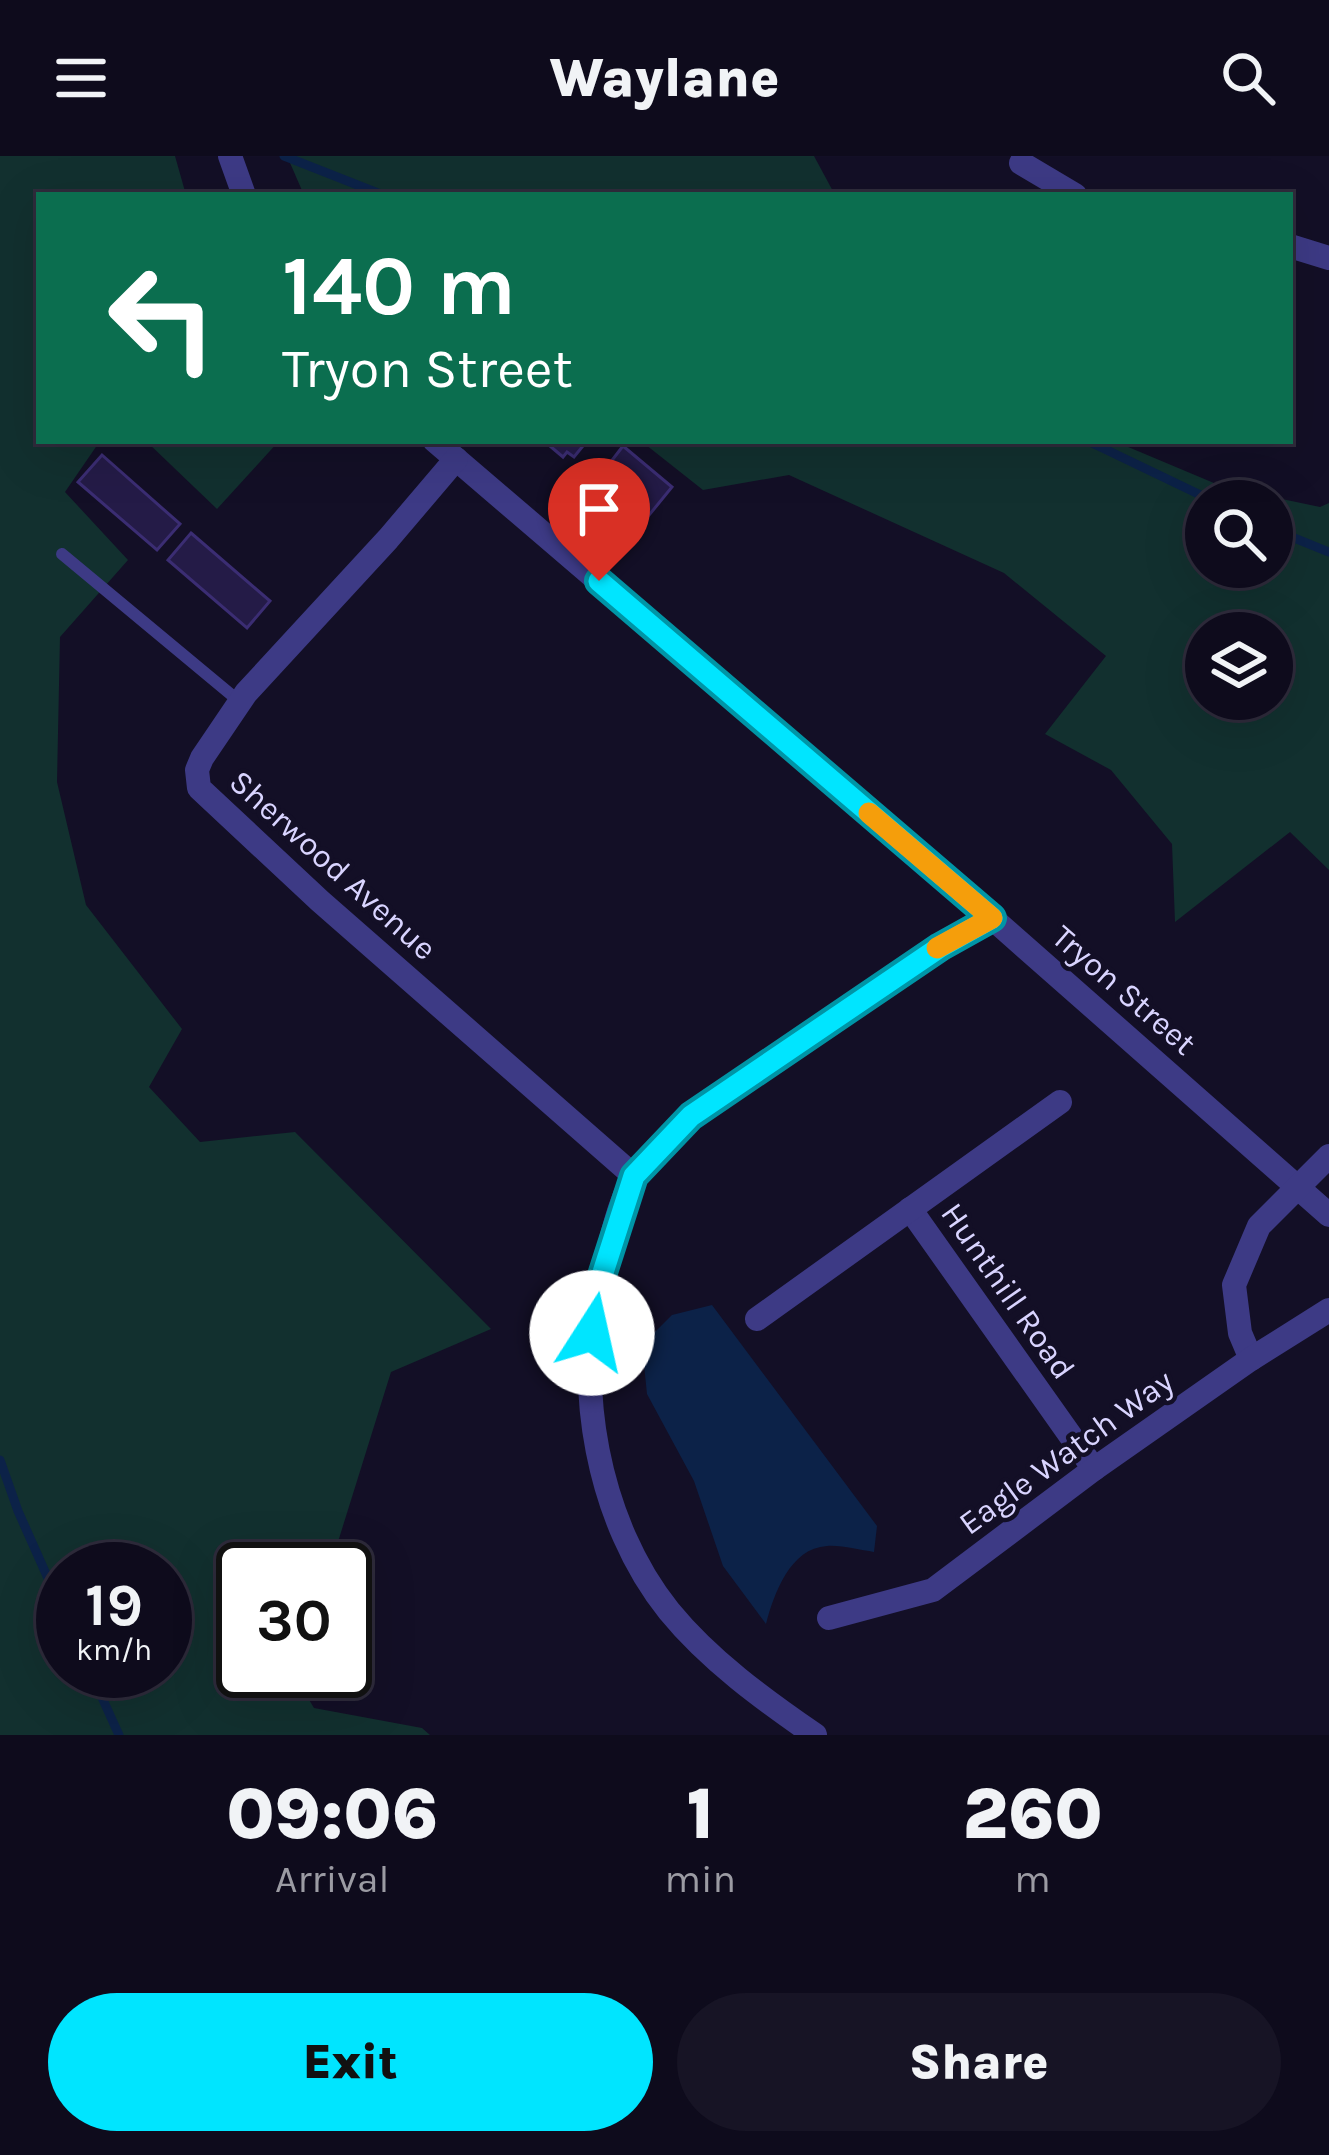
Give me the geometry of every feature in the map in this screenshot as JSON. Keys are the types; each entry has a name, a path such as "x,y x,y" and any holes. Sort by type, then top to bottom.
{"street":[{"path":"230,156 243,192"},
{"path":"1021,163 1070,192"},
{"path":"1293,247 1329,258"},
{"name":"Tryon Street","path":"438,444 992,918 1329,1215"},
{"name":"Sherwood Avenue","path":"456,459 239,702 202,758 197,770 199,788 320,902 634,1176"},
{"path":"815,1735 692,1637 654,1590 620,1524 594,1424 592,1333 607,1256 634,1176 691,1116 940,947 992,918"},
{"path":"757,1319 1060,1102"},
{"path":"1251,1359 1240,1333 1234,1285 1259,1226 1329,1156"},
{"name":"Hunthill Road","path":"910,1209 1094,1469"},
{"name":"Eagle Watch Way","path":"829,1618 933,1590 1094,1469 1329,1310"}],"lane":[{"path":"62,554 239,702"}],"green space":[{"path":"0,156 175,156 185,192 36,192 36,444 98,444 65,492 128,560 60,637 57,782 86,905 182,1029 149,1087 200,1142 295,1132 491,1329 391,1372 338,1542 216,1542 216,1698 308,1698 314,1708 422,1728 430,1735 0,1735"},
{"path":"287,156 814,156 833,192 303,192"},
{"path":"149,444 276,444 217,509"},
{"path":"645,444 1121,444 1207,480 1185,480 1185,588 1293,588 1293,501 1320,507 1329,503 1329,870 1290,832 1175,922 1172,844 1111,770 1045,734 1106,656 1004,573 789,475 703,490"}],"water":[{"path":"712,1305 877,1526 874,1552 827,1546 803,1555 779,1587 766,1624 723,1566 694,1481 647,1394 642,1345 672,1315"}],"building":[{"path":"548,444 585,444 574,457 567,452 563,457"},
{"path":"623,446 672,487 645,520 639,514 635,519 593,485"},
{"path":"102,455 180,524 157,550 78,482"},
{"path":"191,533 270,601 247,628 168,560"}],"waterway":[{"path":"284,156 375,192"},
{"path":"1094,444 1185,488"},
{"path":"1293,537 1329,552"},
{"path":"0,1460 36,1551"},
{"path":"102,1698 119,1735"}],"slow traffic":[{"path":"869,813 992,918 937,948"}],"route":[{"path":"592,1333 597,1291 634,1176 691,1116 940,947 992,918 599,581"}]}
